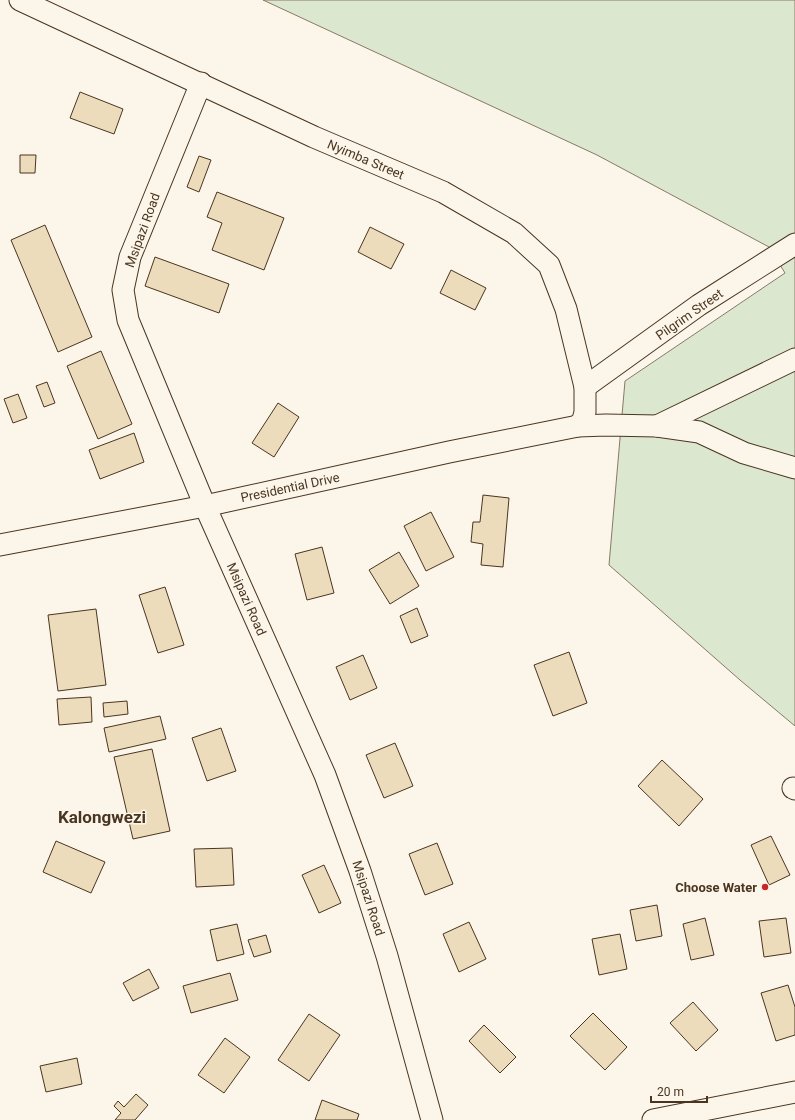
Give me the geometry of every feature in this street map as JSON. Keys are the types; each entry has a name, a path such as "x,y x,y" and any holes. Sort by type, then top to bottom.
{"street":[{"name":"Nyimba Street","path":"20,0 201,83 314,137 443,192 514,233 549,265 566,309 585,387 585,412 583,420 578,426"},
{"name":"Msipazi Road","path":"201,83 130,258 123,290 128,320 206,506 325,775 360,871 388,956 432,1120"},
{"name":"Pilgrim Street","path":"585,387 699,305 795,244"},
{"path":"657,426 795,359"},
{"name":"Presidential Drive","path":"0,545 206,506 449,452 578,426 657,426 699,432 744,453 795,468"},
{"path":"653,1120 795,1092"}],"green space":[{"path":"263,0 795,0 795,726 740,680 609,565 625,381 785,273 769,247 597,155"}],"building":[{"path":"80,92 123,109 114,134 70,118"},
{"path":"20,155 36,155 35,173 20,173"},
{"path":"199,156 211,160 199,192 187,187"},
{"path":"217,192 284,218 264,270 212,250 222,223 207,217"},
{"path":"45,225 92,337 58,352 11,240"},
{"path":"370,227 404,244 391,269 358,252"},
{"path":"155,257 229,284 219,313 145,286"},
{"path":"451,270 486,288 475,310 440,293"},
{"path":"101,351 132,424 98,439 67,366"},
{"path":"47,382 55,403 44,407 36,386"},
{"path":"18,394 27,418 13,423 4,399"},
{"path":"278,403 299,417 274,457 252,443"},
{"path":"134,433 144,462 100,479 89,450"},
{"path":"483,495 509,498 503,567 481,565 483,544 471,542 473,522 480,522"},
{"path":"431,512 454,557 426,571 404,526"},
{"path":"322,547 334,593 307,600 295,554"},
{"path":"399,552 419,586 390,604 369,570"},
{"path":"165,587 184,645 158,653 139,595"},
{"path":"417,608 428,636 411,643 400,616"},
{"path":"96,609 106,685 58,691 48,615"},
{"path":"569,652 587,703 553,716 534,665"},
{"path":"363,655 377,688 350,700 336,667"},
{"path":"91,697 92,722 59,725 57,699"},
{"path":"127,701 128,714 104,717 103,703"},
{"path":"160,716 166,739 109,752 104,728"},
{"path":"221,728 236,771 207,781 192,738"},
{"path":"395,743 413,786 384,798 366,755"},
{"path":"152,749 170,831 133,839 114,757"},
{"path":"662,760 703,799 679,826 638,786"},
{"path":"771,836 790,875 769,885 751,845"},
{"path":"56,841 105,862 91,893 43,872"},
{"path":"437,843 453,884 425,895 409,854"},
{"path":"232,848 234,885 196,887 194,849"},
{"path":"324,865 341,903 319,913 302,875"},
{"path":"657,905 662,936 636,941 630,910"},
{"path":"705,918 714,955 691,960 683,924"},
{"path":"786,918 791,953 764,957 759,921"},
{"path":"469,922 486,959 459,972 443,934"},
{"path":"237,924 244,954 217,961 210,930"},
{"path":"620,934 627,969 599,975 592,939"},
{"path":"266,935 271,952 254,957 248,940"},
{"path":"149,969 159,988 133,1001 123,983"},
{"path":"230,973 238,1000 191,1013 183,986"},
{"path":"788,985 795,1007 795,1035 776,1041 761,993"},
{"path":"693,1002 718,1030 696,1051 670,1023"},
{"path":"593,1013 627,1047 605,1070 570,1036"},
{"path":"309,1014 340,1035 309,1081 278,1060"},
{"path":"484,1025 516,1057 500,1073 469,1041"},
{"path":"225,1038 250,1057 224,1093 198,1075"},
{"path":"77,1058 82,1084 46,1092 40,1066"},
{"path":"136,1094 148,1105 135,1120 115,1120 121,1113 114,1106 118,1101 124,1107"},
{"path":"322,1100 359,1114 357,1120 315,1120"}],"place":[{"name":"Choose Water","path":"765,887"}],"district":[{"name":"Kalongwezi","path":"102,817"}]}
